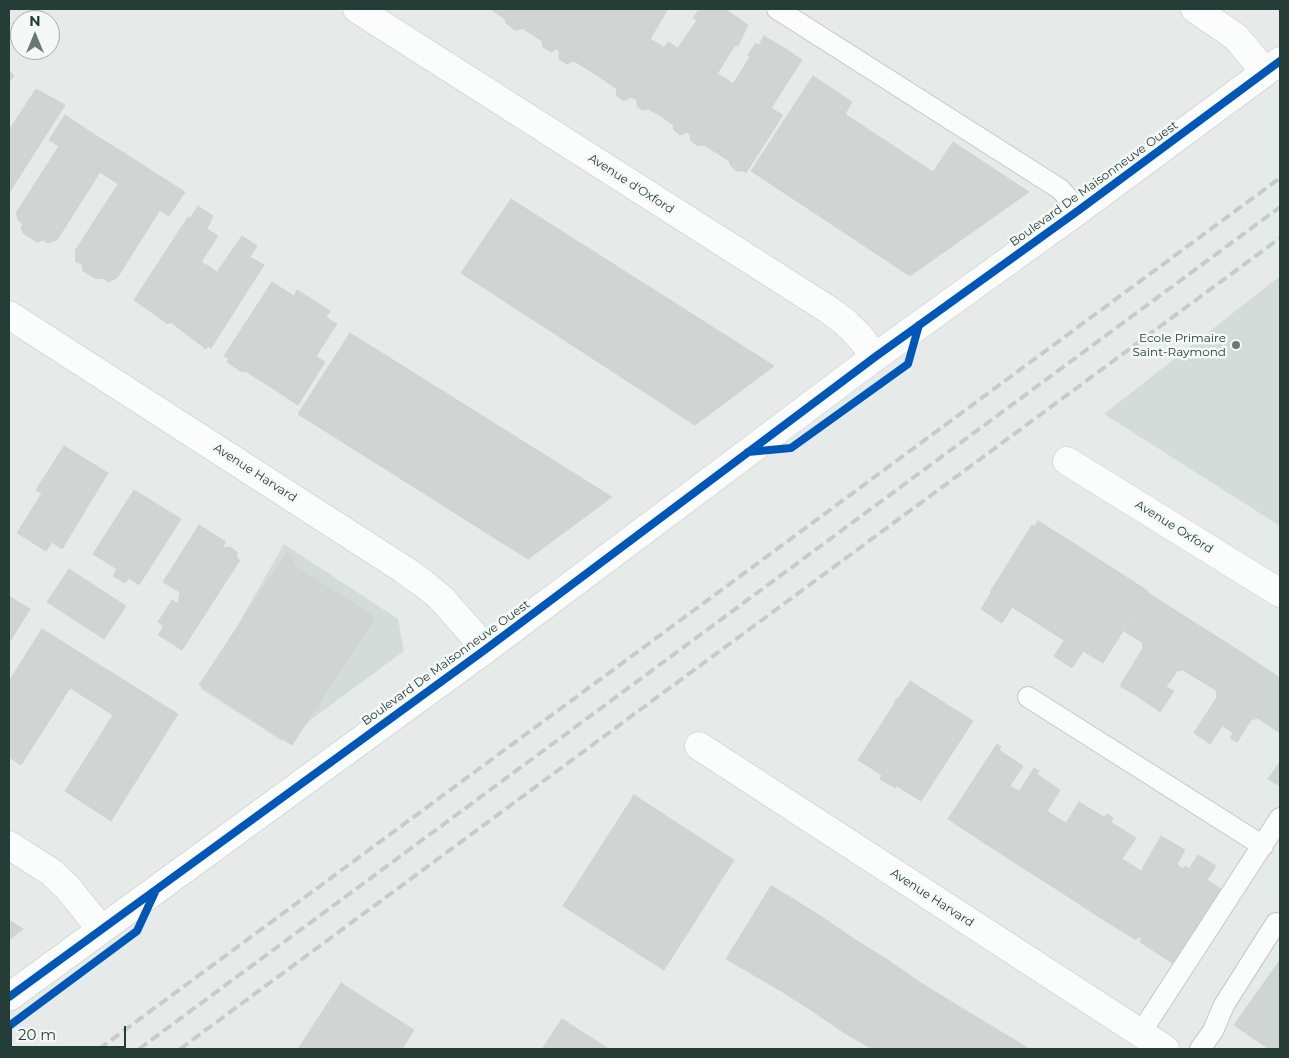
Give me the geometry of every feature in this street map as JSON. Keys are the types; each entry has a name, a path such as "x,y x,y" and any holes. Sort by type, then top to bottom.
{"street":[{"name":"Avenue d'Oxford","path":"357,9 829,310 860,337 875,357"},
{"path":"1195,9 1236,37 1273,66"},
{"name":"Boulevard De Maisonneuve Ouest","path":"9,997 486,649 875,357 1079,210 1273,66"},
{"name":"Avenue Harvard","path":"9,315 403,569 441,598 486,649"},
{"name":"Avenue Oxford","path":"1067,461 1280,593"},
{"name":"Avenue Harvard","path":"699,746 1164,1049"},
{"path":"9,845 51,872 68,887 101,930"}],"lane":[{"path":"777,9 1060,189 1079,210"},
{"path":"1028,697 1263,846"},
{"path":"1140,1034 1280,818"},
{"path":"1200,1049 1213,1031 1224,1005 1276,923"}],"shaded area":[{"name":"Ecole Primaire Saint-Raymond","path":"1280,276 1280,526 1104,414"},
{"path":"284,544 398,619 404,651 282,741 201,689"}],"building":[{"path":"490,9 534,9 521,29 515,30 506,23 505,19"},
{"path":"534,9 586,9 559,51 556,49 551,52 543,47 542,41 522,28"},
{"path":"586,9 637,9 595,74 574,61 567,64 559,59 559,51"},
{"path":"637,9 668,9 650,39 665,48 633,98 631,97 624,101 617,96 616,88 595,74"},
{"path":"699,9 724,9 728,11 661,116 648,109 643,110 637,106 637,100 633,98 668,42 678,48 697,20 693,18"},
{"path":"728,11 748,25 738,46 735,45 717,74 725,78 690,134 687,132 680,135 674,130 673,125 661,116"},
{"path":"764,36 784,48 717,153 703,145 698,146 691,141 690,134 725,78 733,84 750,57 748,55 756,43 759,45"},
{"path":"784,48 802,60 771,108 783,115 746,173 737,171 731,166 729,161 717,153"},
{"path":"9,71 14,75 9,83"},
{"path":"813,76 852,102 845,114 933,172 953,142 1029,192 910,276 751,171"},
{"path":"36,89 65,105 9,193 9,130"},
{"path":"65,115 95,135 29,237 23,233 21,227 23,224 18,220 16,213 59,146 49,140"},
{"path":"95,135 124,153 109,178 100,172 57,240 48,243 43,240 37,242 29,237"},
{"path":"124,153 155,173 90,275 83,271 82,264 76,262 75,251 118,184 109,178"},
{"path":"155,173 185,192 169,216 160,210 117,278 108,282 103,278 96,279 90,275"},
{"path":"511,199 774,366 695,425 461,273"},
{"path":"198,206 213,216 207,229 218,236 201,262 210,267 173,324 170,322 168,324 134,300 188,217 190,218"},
{"path":"242,236 257,246 250,257 264,265 211,348 208,346 206,349 173,324 210,267 217,272"},
{"path":"272,282 294,296 297,290 313,300 261,381 227,362 229,359 224,356"},
{"path":"313,300 330,311 326,317 337,324 316,356 325,362 298,405 261,381"},
{"path":"350,333 612,497 528,559 298,414"},
{"path":"64,446 108,473 62,549 52,542 46,551 17,533 42,493 36,490"},
{"path":"134,490 181,519 139,585 129,578 125,583 113,576 117,569 93,554"},
{"path":"1038,521 1075,544 1028,617 1012,607 1002,623 981,609 1032,525 1034,527"},
{"path":"199,525 226,542 222,548 230,547 237,552 237,559 240,560 182,650 158,635 164,626 158,622 172,600 178,604 180,592 163,582"},
{"path":"1075,544 1112,568 1065,641 1028,617"},
{"path":"287,552 295,558 292,564 375,618 292,745 199,685"},
{"path":"1112,568 1148,591 1103,663 1083,651 1072,668 1054,656"},
{"path":"69,569 126,606 104,639 47,602"},
{"path":"1147,592 1187,618 1137,696 1120,686 1143,648 1142,642 1122,630"},
{"path":"9,596 30,609 9,643"},
{"path":"1187,618 1224,641 1199,680 1183,670 1177,671 1166,687 1174,691 1160,712 1137,696"},
{"path":"42,629 178,714 111,821 65,791 113,715 70,688 21,765 9,757 9,681"},
{"path":"1224,641 1262,666 1210,744 1194,733 1217,697 1216,690 1199,680"},
{"path":"1262,666 1280,678 1280,719 1274,729 1257,718 1251,720 1237,742 1230,738 1233,733 1223,726"},
{"path":"910,681 973,721 921,801 897,786 895,788 880,779 882,775 858,760 897,698"},
{"path":"1280,719 1280,733 1274,729"},
{"path":"997,744 1001,747 999,750 1023,766 1010,786 1020,792 986,844 948,819"},
{"path":"1280,762 1280,786 1268,779"},
{"path":"1034,768 1039,771 1037,774 1060,790 1047,811 1056,817 1023,868 986,844"},
{"path":"634,795 734,860 664,970 563,906"},
{"path":"1079,802 1104,817 1107,814 1110,816 1061,892 1023,868 1056,817 1066,823"},
{"path":"1110,816 1113,818 1111,822 1136,838 1122,859 1132,865 1099,917 1061,892"},
{"path":"1161,836 1185,850 1177,864 1182,869 1136,940 1099,917 1132,865 1141,871"},
{"path":"1198,855 1216,866 1207,880 1224,891 1177,966 1140,942 1142,939 1139,937 1182,869 1186,866 1189,869"},
{"path":"771,886 795,900 750,973 726,959"},
{"path":"795,900 828,921 781,991 750,973"},
{"path":"9,920 23,929 9,940"},
{"path":"828,921 857,941 811,1010 781,991"},
{"path":"857,941 888,960 843,1032 811,1010"},
{"path":"888,960 918,981 876,1049 872,1049 843,1032"},
{"path":"1280,960 1280,1049 1269,1049 1234,1025"},
{"path":"918,981 950,1001 921,1049 876,1049"},
{"path":"341,983 414,1030 402,1049 298,1049"},
{"path":"950,1001 983,1021 966,1049 921,1049"},
{"path":"562,1019 609,1049 542,1049"},
{"path":"983,1021 1013,1039 1007,1049 966,1049"},
{"path":"1013,1039 1029,1049 1007,1049"}],"railway":[{"path":"99,1049 1280,178"},
{"path":"139,1049 1280,207"},
{"path":"180,1049 1280,238"}],"cycle path":[{"path":"9,997 486,649 875,357 1079,210 1280,61"},
{"path":"748,452 791,448 908,364 919,325"},
{"path":"9,1026 137,931 155,892"}],"place":[{"name":"Ecole Primaire Saint-Raymond","path":"1236,345"}]}
